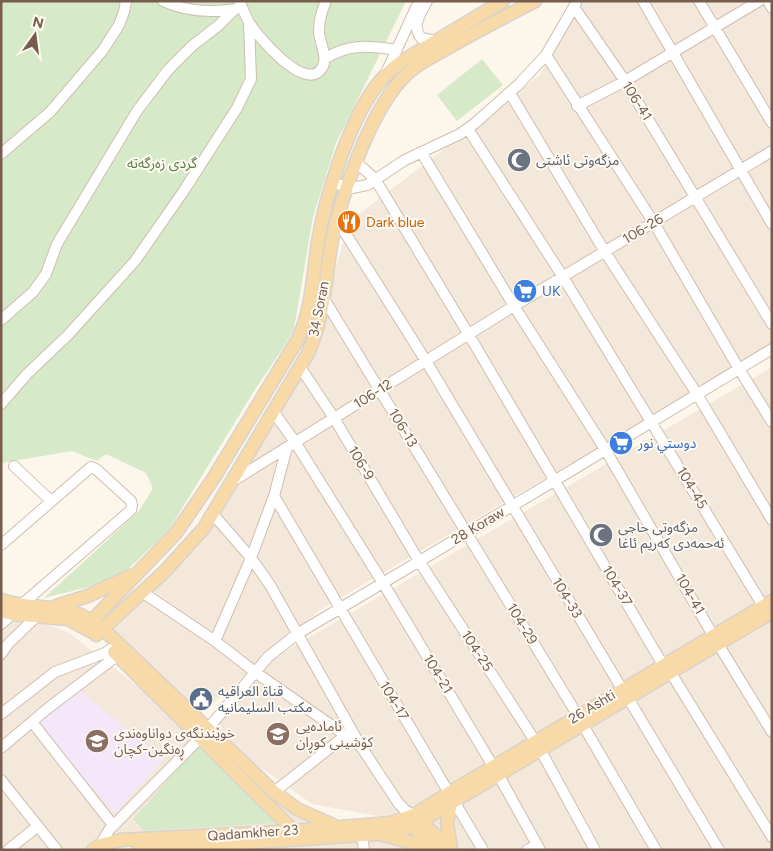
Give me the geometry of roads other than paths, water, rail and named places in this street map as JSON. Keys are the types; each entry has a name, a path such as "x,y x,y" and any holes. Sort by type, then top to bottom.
{"main road":[{"name":"34 Soran","path":"94,628 142,592 183,552 204,528 312,346 317,332 326,269 337,220 347,187 356,162 381,110 401,80 428,59 534,1"},
{"name":"34 Soran","path":"94,628 142,568 163,548 189,516 298,340 305,321 322,220 333,183 358,118 374,89 401,62 500,3"},
{"path":"500,3 504,17"},
{"path":"11,610 50,607 88,596 142,568"},
{"path":"1,600 11,610 37,616 68,619 94,628 115,652 204,733 274,792 297,809 340,827"},
{"path":"50,607 68,610 94,628 204,733 293,830 304,839"},
{"name":"26 Ashti","path":"413,820 716,640 769,611"},
{"path":"450,850 447,824 451,799"},
{"path":"413,820 450,850"},
{"path":"413,820 434,850"},
{"name":"Qadamkher 23","path":"96,848 121,840 340,827 413,820"},
{"name":"Qadamkher 23","path":"138,850 362,836 378,834 413,820"},
{"path":"378,834 405,840 428,850"}],"street":[{"path":"1,154 50,112 103,50 119,25 126,1"},
{"path":"164,1 183,9 204,12 240,5"},
{"path":"240,5 249,22 274,51 285,62 309,75 322,69 325,59 319,31 326,1"},
{"path":"419,1 414,21 416,30 421,38 436,41"},
{"path":"384,77 397,50 427,1"},
{"path":"643,1 772,224"},
{"path":"699,1 772,123"},
{"path":"577,106 625,81 759,1"},
{"path":"768,1 772,8"},
{"path":"333,183 347,187 362,186 420,152 468,129 510,93 546,55 576,4"},
{"name":"106-41","path":"576,4 625,81 772,324"},
{"path":"1,320 32,292 46,274 57,244 142,104 168,70 240,5"},
{"path":"1,404 27,374 68,335 136,261 183,192 237,108 251,79 249,22"},
{"path":"325,59 335,52 346,48 377,47 397,50"},
{"path":"546,55 577,106 654,223 772,422"},
{"path":"510,93 605,252 697,394 772,520"},
{"name":"104-45","path":"468,129 563,277 769,611"},
{"name":"106-26","path":"514,306 772,151"},
{"name":"104-41","path":"420,152 514,306 605,449 772,732"},
{"name":"104-37","path":"356,162 375,180 667,669 772,838"},
{"name":"104-33","path":"337,220 426,361 719,850"},
{"name":"106-13","path":"323,297 467,532"},
{"name":"106-12","path":"232,481 514,306"},
{"name":"28 Koraw","path":"96,848 113,825 204,733 268,657 297,634 772,349"},
{"name":"106-9","path":"300,367 334,418 420,561"},
{"name":"104-21","path":"273,411 291,445 383,583 496,771 538,847"},
{"path":"216,642 252,558 291,445"},
{"path":"14,466 51,501"},
{"path":"1,624 11,610 131,510 131,501 96,469 91,467 2,544"},
{"name":"104-17","path":"274,496 451,799 483,850"},
{"path":"212,513 252,558 270,585 360,745 399,804 413,820"},
{"name":"104-29","path":"467,532 656,850"},
{"name":"104-25","path":"420,561 538,746 596,850"},
{"path":"142,592 216,642 255,672 360,745"},
{"path":"1,654 5,646 37,616"},
{"path":"1,714 55,672 70,665 115,652"},
{"path":"1,748 115,652"},
{"path":"32,722 113,825"},
{"path":"274,792 345,736"},
{"path":"1,780 56,850"},
{"path":"8,850 38,826"},
{"path":"362,836 364,850"},
{"path":"527,850 538,847"}],"place":[{"name":"مزگەوتی ئاشتی","path":"519,160"},
{"name":"Dark blue","path":"349,222"},
{"name":"UK","path":"525,291"},
{"name":"دوستي نور","path":"621,443"},
{"name":"مزگەوتی حاجی ئەحمەدی کەریم ئاغا","path":"601,535"},
{"name":"قناة العراقيه مكتب السليمانيه","path":"201,699"},
{"name":"ئامادەیی کۆشینی کوڕان","path":"278,734"},
{"name":"خوێندنگەی دواناوەندی ڕەنگین-کچان","path":"97,741"}],"park label":[{"name":"گردی زەرگەتە","path":"162,163"}]}
